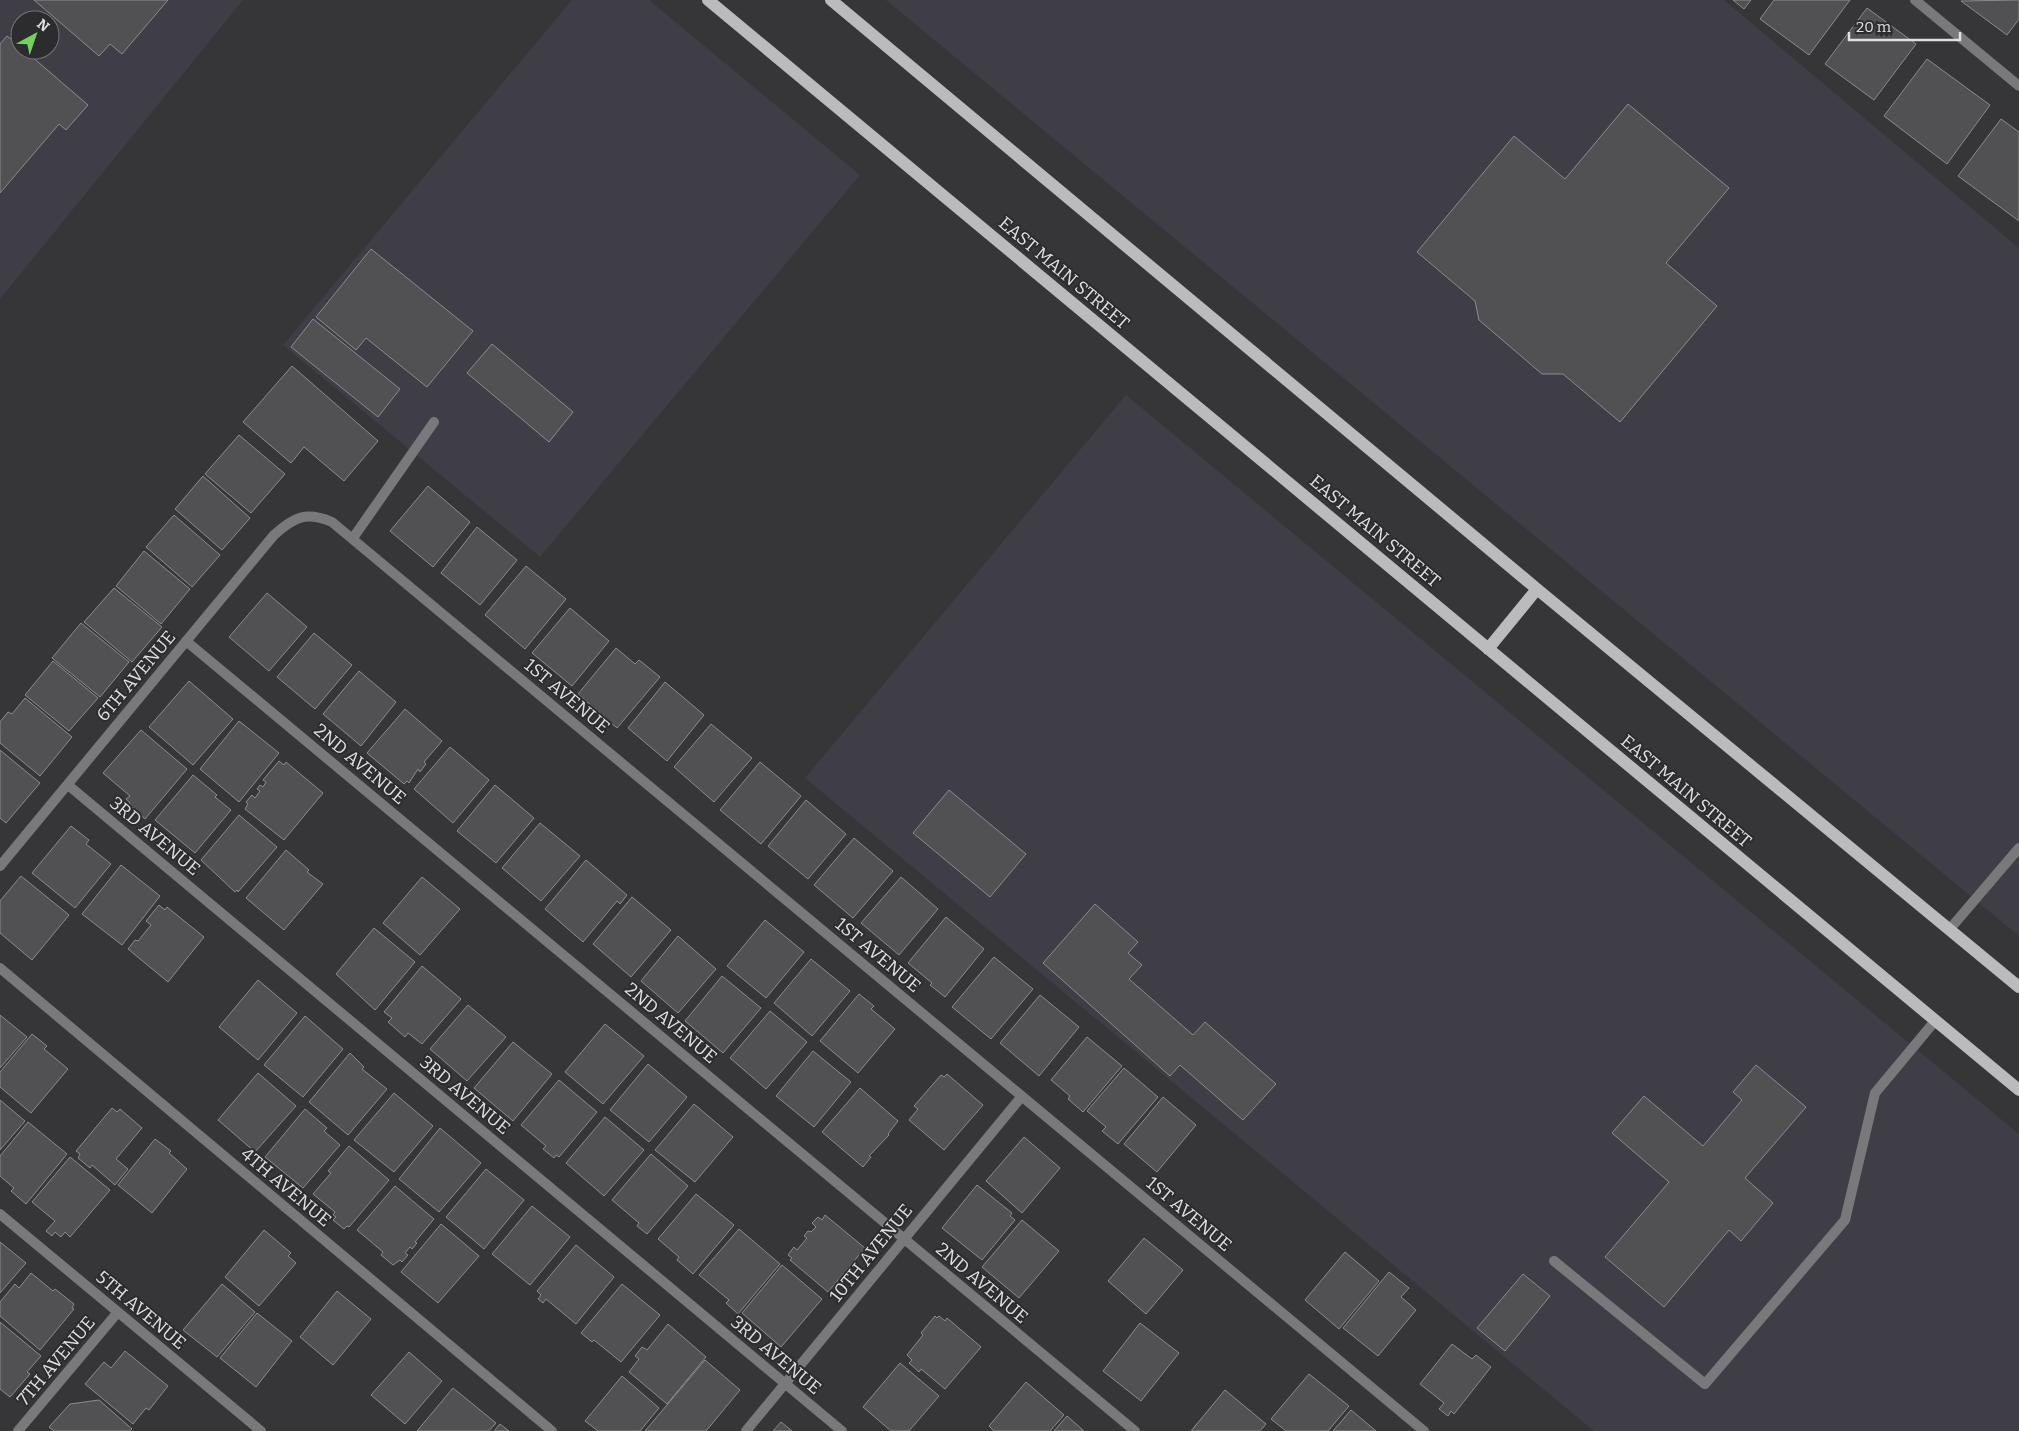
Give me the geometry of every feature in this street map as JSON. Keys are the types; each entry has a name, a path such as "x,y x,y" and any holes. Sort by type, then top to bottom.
{"main road":[{"name":"EAST MAIN STREET","path":"708,0 2019,1090"},
{"path":"831,0 1537,589 2019,987"},
{"path":"1488,648 1537,589"}],"lane":[{"path":"1915,0 2019,86"},
{"path":"354,538 434,422"},
{"name":"1ST AVENUE","path":"306,516 319,517 332,522 354,538 1424,1431"},
{"name":"6TH AVENUE","path":"0,866 274,535 294,519 306,516"},
{"name":"2ND AVENUE","path":"186,641 1134,1431"},
{"name":"3RD AVENUE","path":"68,785 842,1431"},
{"path":"1949,930 2019,848"},
{"name":"4TH AVENUE","path":"0,968 552,1431"},
{"path":"1554,1261 1705,1384 1845,1220 1875,1093 1936,1021"},
{"name":"10TH AVENUE","path":"746,1431 1022,1096"},
{"name":"5TH AVENUE","path":"0,1214 260,1431"},
{"name":"7TH AVENUE","path":"18,1431 118,1312"}],"shaded area":[{"path":"0,0 243,0 0,299"},
{"path":"572,0 649,0 860,175 540,557 283,345"},
{"path":"886,0 1724,0 2019,248 2019,936"},
{"path":"1126,395 2019,1134 2019,1431 1594,1431 805,778"}],"building":[{"path":"34,0 168,0 122,54 110,44 99,56 60,22 60,10 46,10"},
{"path":"1733,0 1751,0 1744,9"},
{"path":"1774,0 1850,0 1809,55 1760,19"},
{"path":"2019,0 2019,19 2007,35 1961,1"},
{"path":"1867,8 1916,44 1874,100 1825,64"},
{"path":"7,36 10,38 10,60 36,60 88,105 66,130 59,124 0,193 0,44"},
{"path":"1927,59 1990,105 1947,164 1884,116"},
{"path":"1628,104 1729,188 1666,263 1717,306 1620,422 1563,374 1542,374 1479,320 1475,301 1417,252 1514,136 1565,179"},
{"path":"2001,119 2019,132 2019,221 1958,176"},
{"path":"371,249 473,331 427,387 366,338 356,350 316,317"},
{"path":"313,319 400,389 378,417 291,347"},
{"path":"492,344 573,412 549,442 467,373"},
{"path":"292,366 378,441 344,481 304,447 291,463 243,422"},
{"path":"239,435 285,474 251,513 205,474"},
{"path":"203,476 250,518 222,550 175,509"},
{"path":"428,486 470,522 433,567 390,531"},
{"path":"174,515 220,555 192,587 146,547"},
{"path":"477,527 517,560 480,605 441,573"},
{"path":"144,551 190,589 161,624 116,586"},
{"path":"526,566 566,599 525,649 485,615"},
{"path":"114,588 162,627 132,662 84,622"},
{"path":"267,593 307,627 269,671 229,637"},
{"path":"570,608 609,641 572,686 532,653"},
{"path":"81,623 129,662 100,697 52,658"},
{"path":"314,633 352,665 315,709 277,677"},
{"path":"616,648 635,664 639,660 660,677 617,728 578,694"},
{"path":"53,661 98,698 69,731 25,695"},
{"path":"359,671 396,702 361,746 323,714"},
{"path":"189,681 233,719 193,765 149,727"},
{"path":"665,682 704,715 667,761 628,728"},
{"path":"25,698 72,737 40,776 0,743 0,722 8,712 12,714"},
{"path":"405,709 442,741 424,762 426,764 420,772 418,769 409,783 407,781 404,784 367,753"},
{"path":"239,721 279,753 239,802 200,769"},
{"path":"711,724 752,758 714,802 674,767"},
{"path":"141,730 187,769 145,819 129,805 130,803 126,799 130,796 103,773"},
{"path":"450,747 489,780 453,823 414,789"},
{"path":"0,750 40,783 6,823 0,818"},
{"path":"279,761 284,765 286,762 323,793 284,840 245,809 248,804 246,802 252,795 255,798 260,791 257,789 260,785 263,787 266,782 263,780"},
{"path":"760,762 801,796 761,844 720,810"},
{"path":"193,775 217,795 215,797 231,810 195,853 155,820"},
{"path":"495,785 534,818 496,863 457,831"},
{"path":"949,790 1026,854 990,897 913,833"},
{"path":"806,800 846,834 808,879 768,846"},
{"path":"239,815 277,847 238,892 237,890 235,892 201,860"},
{"path":"540,823 580,856 541,901 502,868"},
{"path":"71,826 89,840 86,844 111,864 75,908 32,873"},
{"path":"854,838 893,871 853,918 814,885"},
{"path":"286,850 309,870 307,872 323,884 284,930 246,898"},
{"path":"586,860 627,895 620,904 617,901 583,942 545,909"},
{"path":"121,865 160,896 122,945 82,914"},
{"path":"21,876 69,915 32,960 0,933 0,901"},
{"path":"422,877 460,909 420,955 383,923"},
{"path":"901,877 938,909 899,955 861,923"},
{"path":"632,897 671,930 631,977 593,944"},
{"path":"1095,904 1138,942 1128,953 1142,965 1129,979 1193,1035 1205,1022 1276,1084 1243,1120 1180,1065 1170,1076 1043,963"},
{"path":"159,905 165,910 167,907 204,937 168,982 128,949 135,940 138,941 151,925 146,921"},
{"path":"946,917 984,949 945,997 930,985 932,983 908,963"},
{"path":"765,920 804,952 766,998 727,966"},
{"path":"374,928 415,962 375,1010 336,974"},
{"path":"678,936 716,969 678,1013 641,981"},
{"path":"994,957 1033,989 991,1039 952,1007"},
{"path":"811,959 850,991 812,1036 774,1003"},
{"path":"422,966 461,999 422,1044 408,1033 405,1037 388,1022 392,1018 384,1012"},
{"path":"722,976 761,1008 723,1053 685,1021"},
{"path":"258,980 297,1013 258,1060 219,1027"},
{"path":"859,994 874,1006 871,1009 895,1029 858,1073 820,1041"},
{"path":"1040,995 1079,1027 1039,1076 1000,1043"},
{"path":"468,1005 506,1037 467,1081 430,1049"},
{"path":"770,1011 807,1042 766,1089 730,1058"},
{"path":"0,1015 27,1037 0,1068"},
{"path":"305,1016 343,1049 303,1097 264,1065"},
{"path":"605,1024 644,1056 603,1104 565,1072"},
{"path":"32,1034 47,1046 44,1049 68,1069 31,1113 0,1087 0,1072"},
{"path":"1087,1037 1122,1066 1083,1112 1068,1099 1070,1096 1051,1080"},
{"path":"513,1042 552,1074 513,1121 474,1088"},
{"path":"813,1051 851,1082 814,1127 776,1096"},
{"path":"350,1053 364,1067 362,1069 387,1089 348,1135 309,1102"},
{"path":"648,1064 687,1097 649,1142 610,1110"},
{"path":"1756,1065 1806,1107 1745,1178 1773,1203 1741,1241 1729,1230 1664,1307 1605,1257 1669,1182 1612,1133 1644,1096 1703,1146 1742,1100 1733,1092"},
{"path":"1124,1068 1158,1097 1118,1144 1102,1131 1106,1127 1087,1111"},
{"path":"258,1073 296,1106 255,1152 218,1120"},
{"path":"947,1074 983,1105 944,1150 909,1120 918,1109 914,1106 941,1075 944,1077"},
{"path":"559,1080 597,1112 559,1157 556,1155 554,1158 543,1149 546,1146 521,1125"},
{"path":"860,1088 898,1121 889,1135 869,1156 871,1157 863,1167 822,1132"},
{"path":"394,1093 433,1126 394,1172 354,1140"},
{"path":"1163,1097 1196,1125 1157,1172 1124,1144"},
{"path":"0,1100 25,1121 0,1150"},
{"path":"694,1104 733,1137 695,1182 655,1150"},
{"path":"112,1108 117,1112 120,1109 142,1128 116,1159 128,1169 115,1185 92,1165 90,1168 78,1158 80,1154 76,1151"},
{"path":"305,1109 327,1128 324,1131 340,1145 303,1188 265,1157"},
{"path":"605,1117 644,1150 604,1196 566,1163"},
{"path":"28,1122 67,1154 26,1204 11,1191 14,1188 0,1176 0,1156"},
{"path":"440,1128 481,1163 439,1212 399,1179"},
{"path":"1024,1137 1060,1168 1022,1213 986,1181"},
{"path":"155,1139 171,1151 169,1153 187,1169 152,1213 118,1185"},
{"path":"349,1146 389,1180 349,1227 347,1226 344,1229 333,1220 336,1217 333,1215 335,1212 313,1194 331,1173 328,1171"},
{"path":"651,1154 688,1186 647,1234 637,1226 639,1223 612,1200"},
{"path":"70,1157 110,1190 70,1237 65,1232 61,1237 55,1232 52,1236 46,1231 55,1221 32,1202"},
{"path":"486,1169 524,1200 484,1249 446,1217"},
{"path":"977,1185 1012,1213 1010,1216 1015,1220 982,1260 942,1228"},
{"path":"395,1186 434,1219 415,1242 417,1243 412,1249 410,1247 405,1253 408,1255 402,1262 400,1260 393,1265 381,1255 383,1252 357,1230"},
{"path":"696,1194 734,1225 693,1274 677,1260 679,1257 658,1239"},
{"path":"532,1206 570,1237 530,1285 492,1254"},
{"path":"825,1215 865,1248 828,1292 790,1260 792,1258 788,1255 794,1247 797,1250 807,1238 804,1236 808,1231 811,1232 816,1227 812,1223 818,1217 822,1220"},
{"path":"1022,1220 1059,1251 1019,1298 982,1267"},
{"path":"441,1224 479,1256 438,1303 401,1272"},
{"path":"739,1229 780,1264 738,1314 726,1303 729,1300 699,1275"},
{"path":"264,1230 291,1253 288,1256 296,1263 259,1306 225,1277"},
{"path":"1144,1238 1183,1270 1146,1314 1108,1281"},
{"path":"0,1242 26,1263 0,1293"},
{"path":"576,1245 614,1277 576,1324 546,1299 543,1303 538,1299 541,1295 537,1291"},
{"path":"1345,1252 1379,1281 1339,1329 1305,1300"},
{"path":"782,1265 822,1299 781,1347 742,1313"},
{"path":"1389,1272 1409,1288 1401,1297 1416,1310 1378,1356 1343,1328"},
{"path":"31,1273 53,1291 55,1289 74,1304 72,1308 74,1309 40,1350 0,1316 0,1302 15,1284 19,1288"},
{"path":"1523,1274 1550,1296 1505,1351 1477,1328"},
{"path":"222,1284 255,1312 217,1357 183,1330"},
{"path":"622,1284 660,1315 621,1362 594,1340 592,1342 581,1333"},
{"path":"337,1291 371,1319 333,1365 300,1337"},
{"path":"257,1313 292,1341 256,1387 220,1358"},
{"path":"935,1316 937,1318 939,1316 945,1321 947,1318 981,1347 945,1389 921,1369 919,1372 909,1363 912,1360 907,1355"},
{"path":"0,1322 41,1356 27,1372 30,1374 10,1397 0,1389"},
{"path":"1140,1323 1179,1353 1141,1401 1103,1371"},
{"path":"668,1324 706,1357 667,1404 629,1372 639,1359 635,1356 642,1347 647,1350"},
{"path":"1452,1344 1472,1359 1476,1355 1491,1367 1454,1414 1451,1411 1448,1416 1439,1409 1444,1403 1420,1384"},
{"path":"125,1351 168,1386 149,1410 146,1408 133,1424 85,1384 104,1362 111,1368"},
{"path":"409,1352 442,1381 405,1424 371,1395"},
{"path":"705,1360 740,1390 706,1431 645,1431"},
{"path":"900,1363 939,1396 909,1431 891,1431 863,1407"},
{"path":"1309,1374 1349,1406 1328,1431 1286,1431 1271,1419"},
{"path":"622,1376 659,1408 640,1431 598,1431 585,1421"},
{"path":"1026,1382 1064,1415 1050,1431 994,1431 989,1426"},
{"path":"453,1388 496,1423 489,1431 417,1431"},
{"path":"1225,1390 1266,1424 1260,1431 1191,1431"},
{"path":"99,1400 132,1429 130,1431 54,1431 49,1427 70,1404"},
{"path":"1351,1410 1376,1431 1333,1431"},
{"path":"1067,1416 1084,1431 1054,1431"},
{"path":"781,1422 792,1431 773,1431"},
{"path":"500,1424 509,1431 494,1431"}]}
